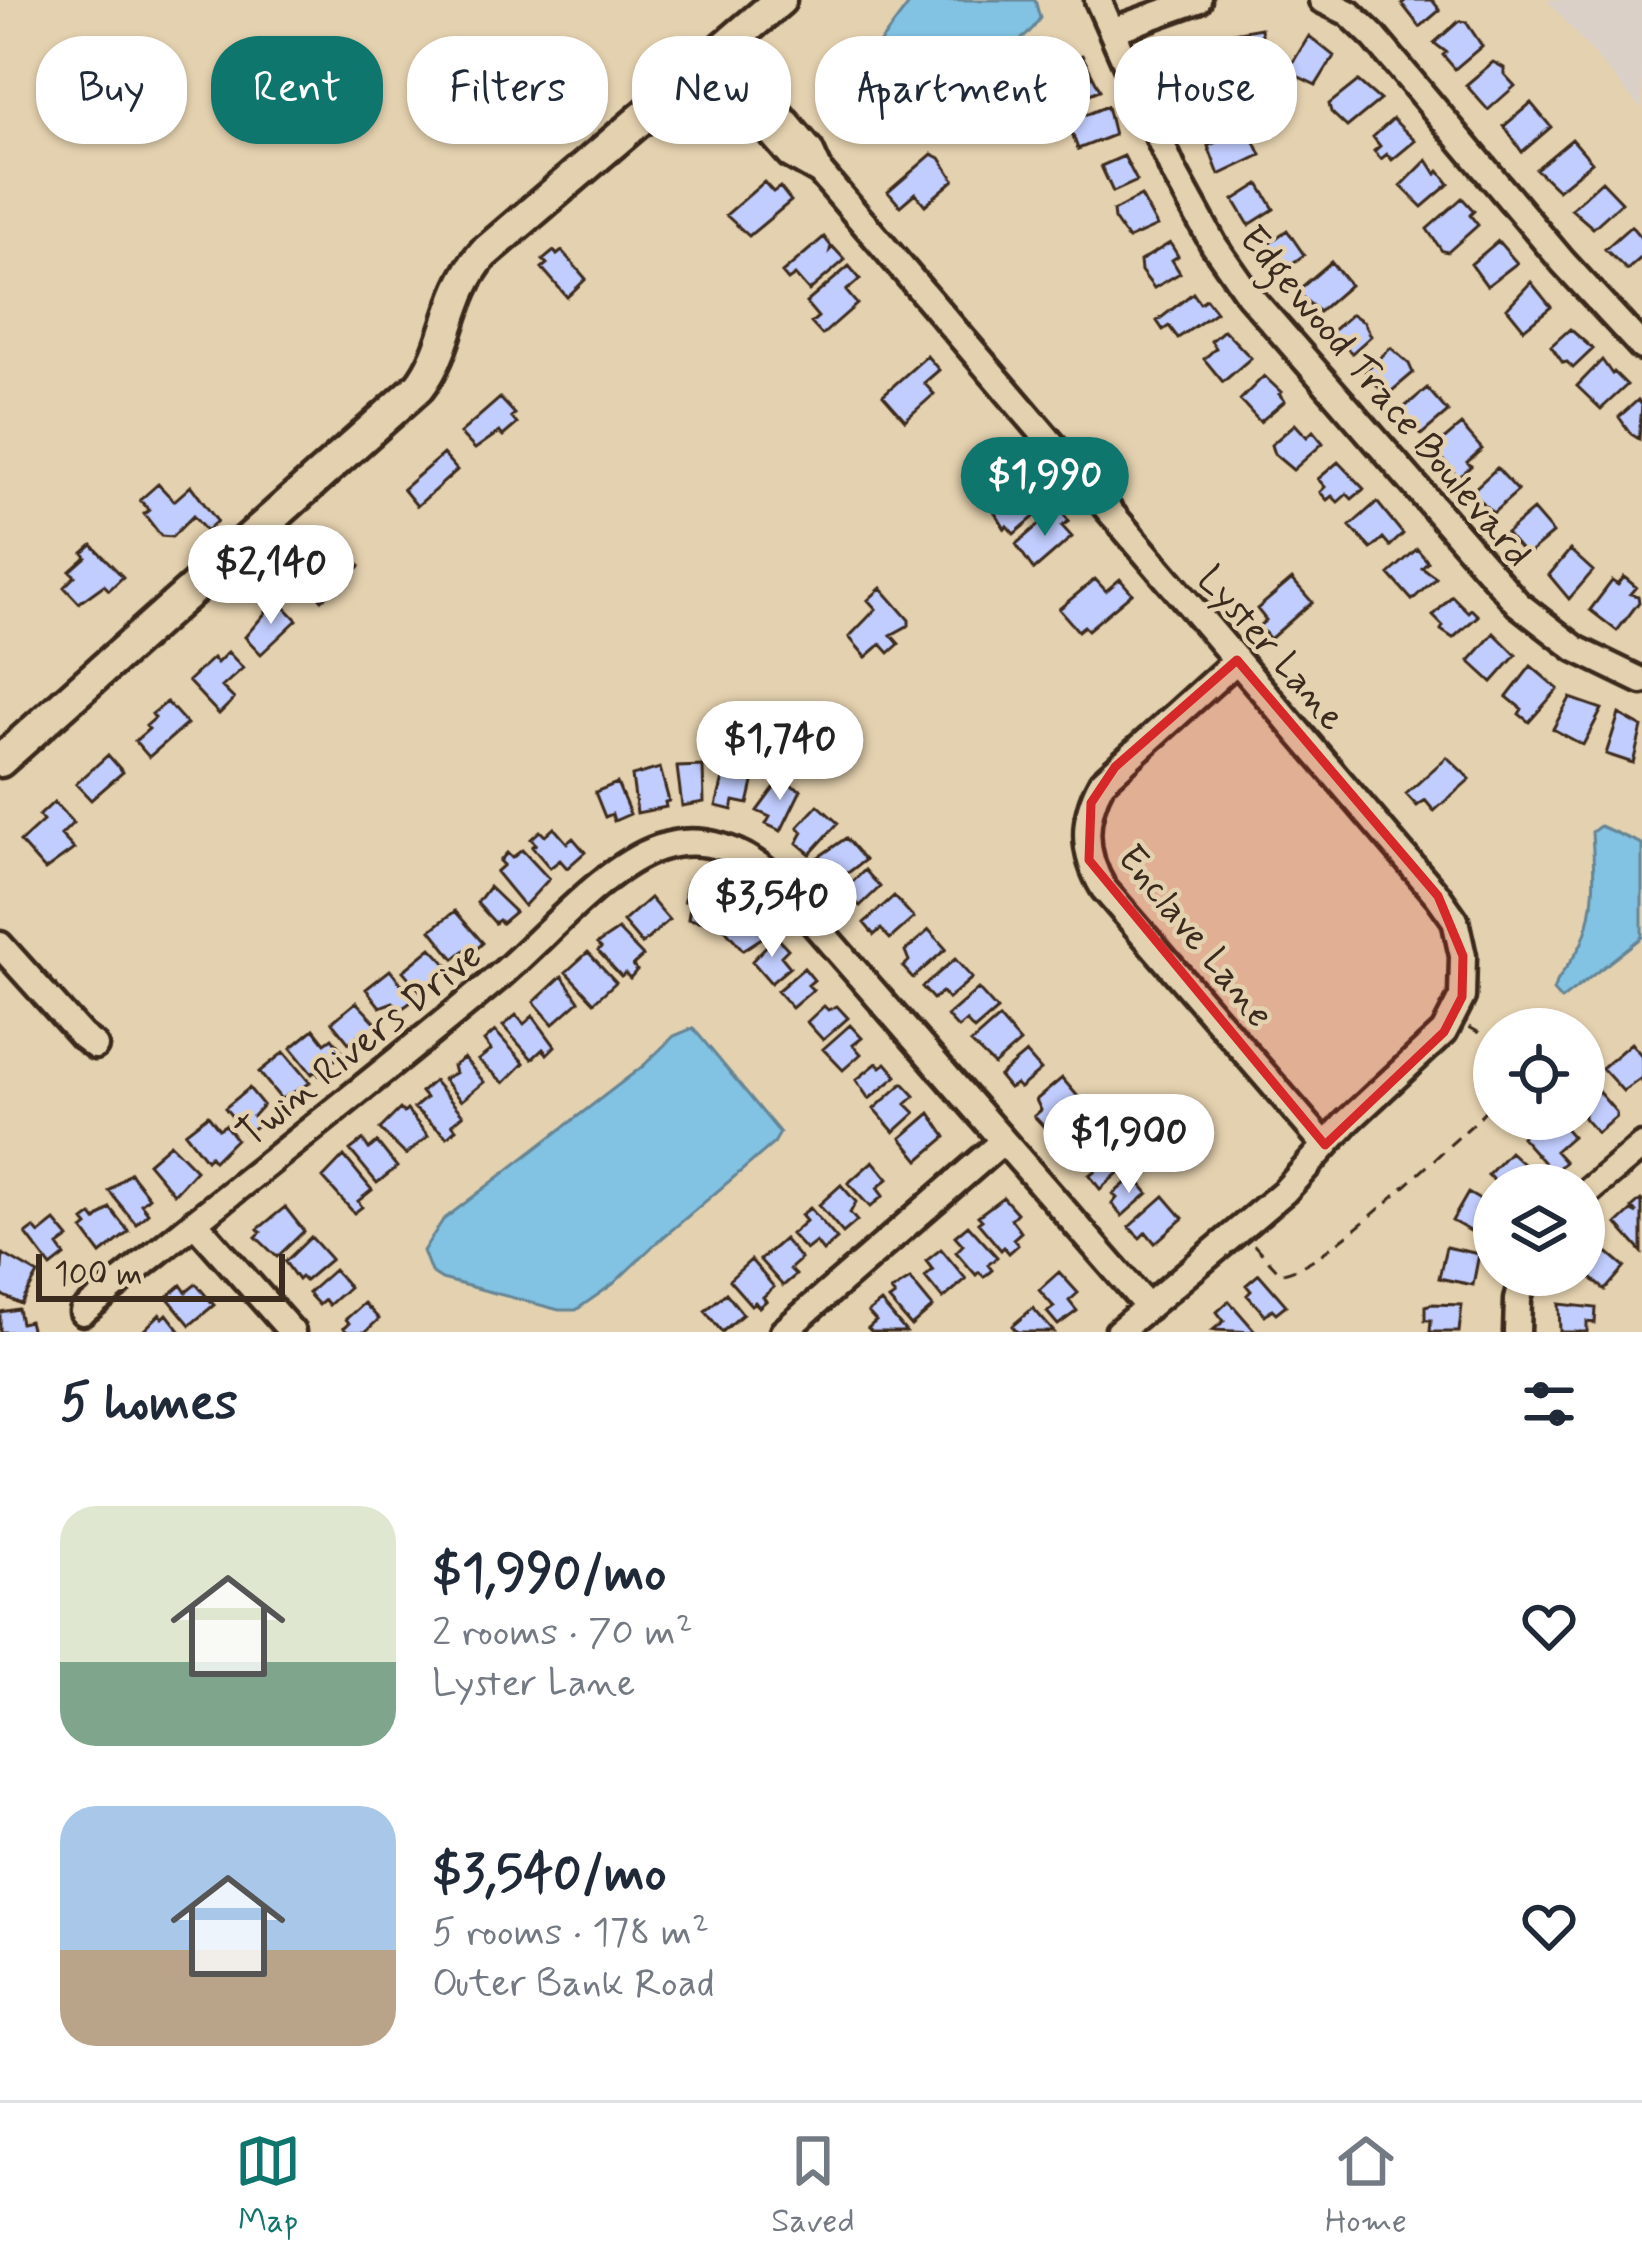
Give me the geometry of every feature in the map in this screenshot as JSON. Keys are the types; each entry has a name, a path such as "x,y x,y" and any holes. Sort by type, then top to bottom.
{"main road":[{"path":"738,36 780,0"},
{"path":"0,761 409,396 433,366 457,291 483,254 632,127"}],"street":[{"name":"Edgewood Trace Boulevard","path":"1098,0 1174,172 1214,245 1248,294 1518,604 1576,649 1642,681"},
{"name":"Edgewood Trace Boulevard","path":"1109,0 1114,30"},
{"path":"1114,30 1198,0"},
{"path":"1322,0 1349,13 1374,37 1573,274 1642,347"},
{"name":"Lyster Lane","path":"791,131 810,150 820,172 1438,896 1454,920 1463,956 1462,997 1452,1016"},
{"name":"Enclave Lane","path":"1237,660 1102,782 1090,803 1087,821 1090,860 1104,889 1325,1145"},
{"name":"Twin Rivers Drive","path":"82,1312 499,976 624,865 665,846 725,847 760,864 1003,1141"},
{"path":"0,945 95,1046"},
{"path":"1118,1332 1295,1180 1325,1145 1425,1052 1452,1016"},
{"path":"783,1332 1003,1141 1148,1306"},
{"path":"1605,1177 1642,1146"},
{"path":"194,1222 292,1332"},
{"path":"1517,1332 1520,1296"}],"path":[{"path":"1452,1016 1473,1029"},
{"path":"1239,1231 1280,1273 1287,1274 1318,1258 1473,1124"}],"highlighted area":[{"path":"1237,660 1438,896 1463,956 1462,997 1444,1032 1325,1145 1089,860 1091,803 1115,767"}],"shaded area":[{"path":"1547,0 1642,0 1642,110"}],"water":[{"path":"912,0 1035,0 1040,18 1025,36 885,36"},
{"path":"1600,826 1642,844 1642,937 1561,1000 1553,991 1580,947 1591,914 1592,832"},
{"path":"693,1028 780,1133 774,1143 613,1284 576,1310 559,1310 431,1272 423,1251 443,1220 643,1066 674,1036"}],"building":[{"path":"1432,0 1440,10 1420,27 1402,4"},
{"path":"1459,21 1466,22 1482,46 1455,69 1443,55 1446,52 1434,43"},
{"path":"1261,28 1262,36 1233,36"},
{"path":"1309,36 1334,56 1316,85 1297,76 1297,56"},
{"path":"1493,62 1504,68 1515,86 1488,110 1466,85"},
{"path":"1090,71 1100,90 1090,94"},
{"path":"1358,81 1380,100 1347,127 1329,104"},
{"path":"1531,103 1551,127 1522,152 1504,126"},
{"path":"1107,106 1114,135 1078,149 1076,144 1090,144 1090,113"},
{"path":"1393,119 1415,141 1392,160 1387,154 1381,159 1374,151 1380,146 1373,137"},
{"path":"1572,139 1592,162 1558,190 1536,169"},
{"path":"1256,144 1261,155 1219,175 1208,146"},
{"path":"932,154 954,180 925,205 915,193 900,206 888,192"},
{"path":"1124,156 1137,181 1113,192 1101,166"},
{"path":"1427,160 1449,184 1422,207 1401,186"},
{"path":"1602,181 1622,202 1593,228 1571,209"},
{"path":"764,182 773,192 780,187 791,201 749,236 726,215"},
{"path":"1259,184 1274,209 1249,225 1234,200"},
{"path":"1141,196 1157,226 1128,239 1113,211"},
{"path":"1462,198 1474,211 1470,215 1478,225 1448,252 1442,251 1427,229"},
{"path":"1631,226 1642,239 1642,257 1627,270 1605,249"},
{"path":"1287,230 1304,255 1280,272 1265,246"},
{"path":"824,237 830,250 833,247 845,260 809,291 795,275 788,280 782,273"},
{"path":"1498,241 1517,263 1487,286 1471,264"},
{"path":"1170,243 1180,273 1154,288 1141,271 1140,261"},
{"path":"554,251 557,255 562,251 586,279 567,297 542,268 547,264 543,260"},
{"path":"1331,262 1350,285 1319,312 1296,292"},
{"path":"849,266 860,279 846,291 857,304 822,335 811,323 818,317 806,303"},
{"path":"1531,282 1551,307 1524,329 1507,308"},
{"path":"1193,293 1200,303 1206,299 1216,312 1178,338 1169,326 1163,330 1157,321"},
{"path":"1352,314 1364,322 1371,336 1352,353 1330,333"},
{"path":"1570,329 1593,349 1573,368 1551,346"},
{"path":"1224,330 1251,358 1223,382 1204,359 1216,348 1211,341"},
{"path":"1391,348 1413,373 1386,396 1365,371"},
{"path":"927,356 939,370 924,383 934,394 905,420 883,395"},
{"path":"1602,360 1627,385 1601,409 1577,386"},
{"path":"1264,376 1285,401 1260,422 1240,400"},
{"path":"1427,388 1448,412 1421,435 1400,411"},
{"path":"500,398 515,414 511,417 517,424 475,449 460,433"},
{"path":"1638,400 1642,405 1639,439 1619,417"},
{"path":"1295,424 1307,437 1313,431 1323,443 1293,470 1274,454 1271,445"},
{"path":"1461,425 1482,449 1458,478 1434,448"},
{"path":"443,454 457,470 417,506 403,489"},
{"path":"1338,462 1364,489 1338,502 1320,492 1325,487 1318,479"},
{"path":"1497,468 1518,491 1493,513 1471,492"},
{"path":"1028,482 1039,498 1045,493 1053,501 1014,534 994,511"},
{"path":"158,484 174,501 191,486 217,521 206,531 193,516 172,537 161,536 140,500"},
{"path":"1377,502 1403,534 1390,546 1383,538 1371,549 1350,526"},
{"path":"1058,508 1069,521 1062,526 1072,537 1034,570 1016,544"},
{"path":"1533,510 1553,533 1526,556 1506,533"},
{"path":"92,545 123,577 109,590 104,585 79,603 64,587 75,576 70,571"},
{"path":"1417,549 1428,562 1422,568 1436,578 1412,600 1389,574"},
{"path":"346,550 360,566 322,600 301,577 314,564 319,570"},
{"path":"1570,550 1593,571 1569,599 1549,575"},
{"path":"1624,577 1636,587 1630,594 1638,596 1639,602 1617,631 1590,610 1612,581 1618,585"},
{"path":"1095,579 1106,591 1120,579 1132,593 1088,630 1084,626 1078,631 1059,609"},
{"path":"1292,579 1312,602 1270,639 1259,626 1266,620 1257,609"},
{"path":"881,588 909,625 891,635 899,644 889,653 881,644 866,657 849,637 876,609 868,600"},
{"path":"1452,596 1478,616 1453,638 1433,616"},
{"path":"277,599 297,620 261,654 245,637"},
{"path":"1494,633 1516,655 1492,682 1469,661"},
{"path":"228,652 243,668 222,687 234,699 219,714 188,681 213,658 217,663"},
{"path":"1531,666 1558,689 1529,722 1507,697"},
{"path":"1570,698 1602,709 1583,745 1553,729"},
{"path":"167,702 187,724 149,757 135,741 149,729 146,726 155,718 152,714"},
{"path":"1619,714 1642,727 1633,763 1606,754"},
{"path":"108,755 123,772 91,800 76,784"},
{"path":"1447,757 1470,779 1434,811 1425,800 1417,806 1406,794"},
{"path":"703,766 704,802 682,806 677,767"},
{"path":"726,767 755,774 748,804 734,801 732,810 716,806"},
{"path":"660,768 669,801 666,807 637,813 632,776"},
{"path":"785,773 794,777 790,785 801,790 781,831 766,824 770,817 757,811"},
{"path":"617,783 630,814 614,821 612,814 605,817 595,792"},
{"path":"54,802 73,823 61,835 74,849 45,870 20,842 43,821 39,816"},
{"path":"818,805 838,823 810,854 797,843 803,832 798,827"},
{"path":"554,828 567,843 573,838 585,852 567,868 560,860 550,868 532,847 536,844 531,839 540,831 545,836"},
{"path":"846,838 865,860 832,885 817,858"},
{"path":"522,850 549,879 524,906 496,872 507,853 512,858"},
{"path":"865,870 880,887 860,906 855,901 849,905 840,894"},
{"path":"687,882 721,885 716,924 688,919"},
{"path":"489,887 515,912 502,923 495,923 477,903"},
{"path":"894,896 914,918 890,939 881,929 874,935 864,923"},
{"path":"650,898 669,920 642,944 623,922"},
{"path":"455,911 483,943 470,955 465,950 454,959 431,930"},
{"path":"740,913 749,923 757,916 771,932 743,950 723,927"},
{"path":"618,930 643,956 633,965 637,970 630,978 625,973 621,976 598,951 597,944"},
{"path":"929,930 946,949 913,978 903,967 909,961 905,951"},
{"path":"776,936 788,949 781,956 790,967 771,983 752,961"},
{"path":"431,948 451,969 422,993 403,971"},
{"path":"588,952 616,982 594,1002 566,972"},
{"path":"955,959 972,978 948,999 942,992 933,999 922,987"},
{"path":"804,968 814,980 808,985 813,990 792,1008 777,991"},
{"path":"390,970 414,1000 400,1010 393,1002 380,1007 366,989"},
{"path":"562,976 579,1001 553,1024 534,1002"},
{"path":"978,989 997,1010 974,1030 966,1021 958,1028 947,1016"},
{"path":"356,1002 380,1027 365,1039 359,1034 349,1043 332,1022"},
{"path":"824,1006 828,1010 837,1006 848,1018 823,1040 807,1022"},
{"path":"516,1015 524,1024 533,1016 555,1046 547,1054 543,1049 532,1059 503,1026"},
{"path":"999,1018 1020,1042 994,1065 971,1043"},
{"path":"850,1025 862,1038 853,1045 861,1054 843,1070 823,1049"},
{"path":"314,1029 325,1043 332,1038 343,1052 319,1075 312,1074 291,1048"},
{"path":"495,1031 524,1063 504,1083 478,1060 491,1050 484,1041"},
{"path":"1631,1043 1642,1056 1642,1082 1623,1091 1605,1065"},
{"path":"284,1052 310,1083 281,1099 259,1072"},
{"path":"1026,1053 1041,1070 1020,1088 1016,1084 1009,1088 999,1076"},
{"path":"464,1058 484,1082 461,1101 443,1079 455,1073 453,1066"},
{"path":"877,1063 881,1067 886,1063 897,1076 869,1099 856,1080"},
{"path":"1062,1078 1080,1099 1047,1130 1034,1116 1041,1110 1036,1100"},
{"path":"434,1081 463,1115 452,1124 456,1129 447,1137 414,1108 426,1098 421,1092"},
{"path":"903,1083 915,1096 906,1104 915,1113 894,1132 874,1109"},
{"path":"249,1088 263,1105 253,1116 259,1124 246,1134 225,1108"},
{"path":"1605,1099 1616,1112 1605,1126"},
{"path":"400,1109 407,1110 428,1136 406,1155 380,1129"},
{"path":"1081,1112 1102,1136 1075,1160 1057,1133"},
{"path":"930,1113 946,1137 919,1160 901,1138"},
{"path":"208,1115 236,1139 214,1161 210,1156 206,1160 185,1133"},
{"path":"363,1140 369,1149 377,1142 397,1167 377,1183 350,1150"},
{"path":"1524,1140 1567,1140 1555,1151 1565,1162 1545,1164"},
{"path":"1109,1142 1128,1164 1100,1189 1089,1175 1097,1169 1089,1160"},
{"path":"170,1144 196,1170 174,1194 148,1163"},
{"path":"1510,1152 1523,1164 1499,1164"},
{"path":"344,1156 372,1190 358,1201 362,1207 354,1213 323,1178"},
{"path":"873,1161 888,1179 877,1188 883,1196 870,1207 848,1183"},
{"path":"130,1173 149,1197 141,1204 148,1213 136,1224 109,1191"},
{"path":"1134,1176 1148,1193 1122,1216 1112,1204 1117,1198 1113,1194"},
{"path":"841,1185 856,1202 850,1213 857,1221 843,1233 819,1205"},
{"path":"1468,1193 1473,1196 1473,1232 1452,1221"},
{"path":"1164,1196 1183,1218 1155,1243 1146,1232 1140,1238 1129,1227"},
{"path":"1003,1197 1017,1213 1011,1219 1021,1232 1013,1239 1018,1245 1009,1253 978,1223 982,1220 978,1216"},
{"path":"1641,1200 1642,1252 1617,1224 1631,1211 1637,1214 1632,1208"},
{"path":"285,1207 304,1231 277,1257 256,1237 261,1232 258,1229"},
{"path":"110,1208 129,1232 101,1254 83,1230 88,1226 84,1221 92,1215 96,1220"},
{"path":"810,1208 837,1239 823,1251 816,1242 806,1250 791,1234 806,1221 801,1215"},
{"path":"55,1221 69,1238 58,1246 65,1256 51,1267 26,1234 34,1228 39,1234"},
{"path":"968,1225 997,1257 984,1277 979,1272 976,1275 956,1252 963,1245 955,1236"},
{"path":"311,1237 331,1259 305,1281 298,1280 285,1262"},
{"path":"784,1239 801,1259 790,1269 796,1275 783,1286 760,1260"},
{"path":"1446,1247 1473,1253 1473,1285 1439,1278"},
{"path":"941,1249 966,1279 943,1299 925,1277 933,1270 926,1261"},
{"path":"1605,1250 1625,1267 1605,1290"},
{"path":"3,1254 38,1274 21,1304 0,1294"},
{"path":"751,1260 774,1287 759,1307 755,1302 751,1305 729,1280"},
{"path":"334,1270 349,1287 329,1305 325,1300 319,1305 308,1293"},
{"path":"1059,1272 1078,1293 1069,1301 1077,1311 1058,1325 1047,1312 1054,1307 1039,1290"},
{"path":"1259,1274 1286,1305 1276,1313 1272,1309 1265,1315 1247,1295 1251,1291 1246,1285"},
{"path":"910,1279 933,1307 911,1326 889,1300 895,1296 891,1291"},
{"path":"196,1284 214,1305 190,1325 167,1297 181,1285 186,1292"},
{"path":"726,1293 743,1314 722,1332 705,1311"},
{"path":"1229,1301 1256,1332 1213,1330 1224,1321 1217,1312"},
{"path":"881,1302 906,1332 868,1328 876,1321 868,1312"},
{"path":"364,1303 379,1319 365,1332 347,1332 346,1319"},
{"path":"1559,1304 1596,1308 1595,1323 1587,1322 1587,1332 1560,1332"},
{"path":"1462,1305 1459,1332 1430,1332 1425,1306"},
{"path":"1033,1308 1054,1332 1017,1332 1012,1326"},
{"path":"18,1309 21,1323 29,1321 32,1332 0,1332 0,1312"},
{"path":"160,1314 163,1318 167,1314 181,1332 142,1332"}]}
